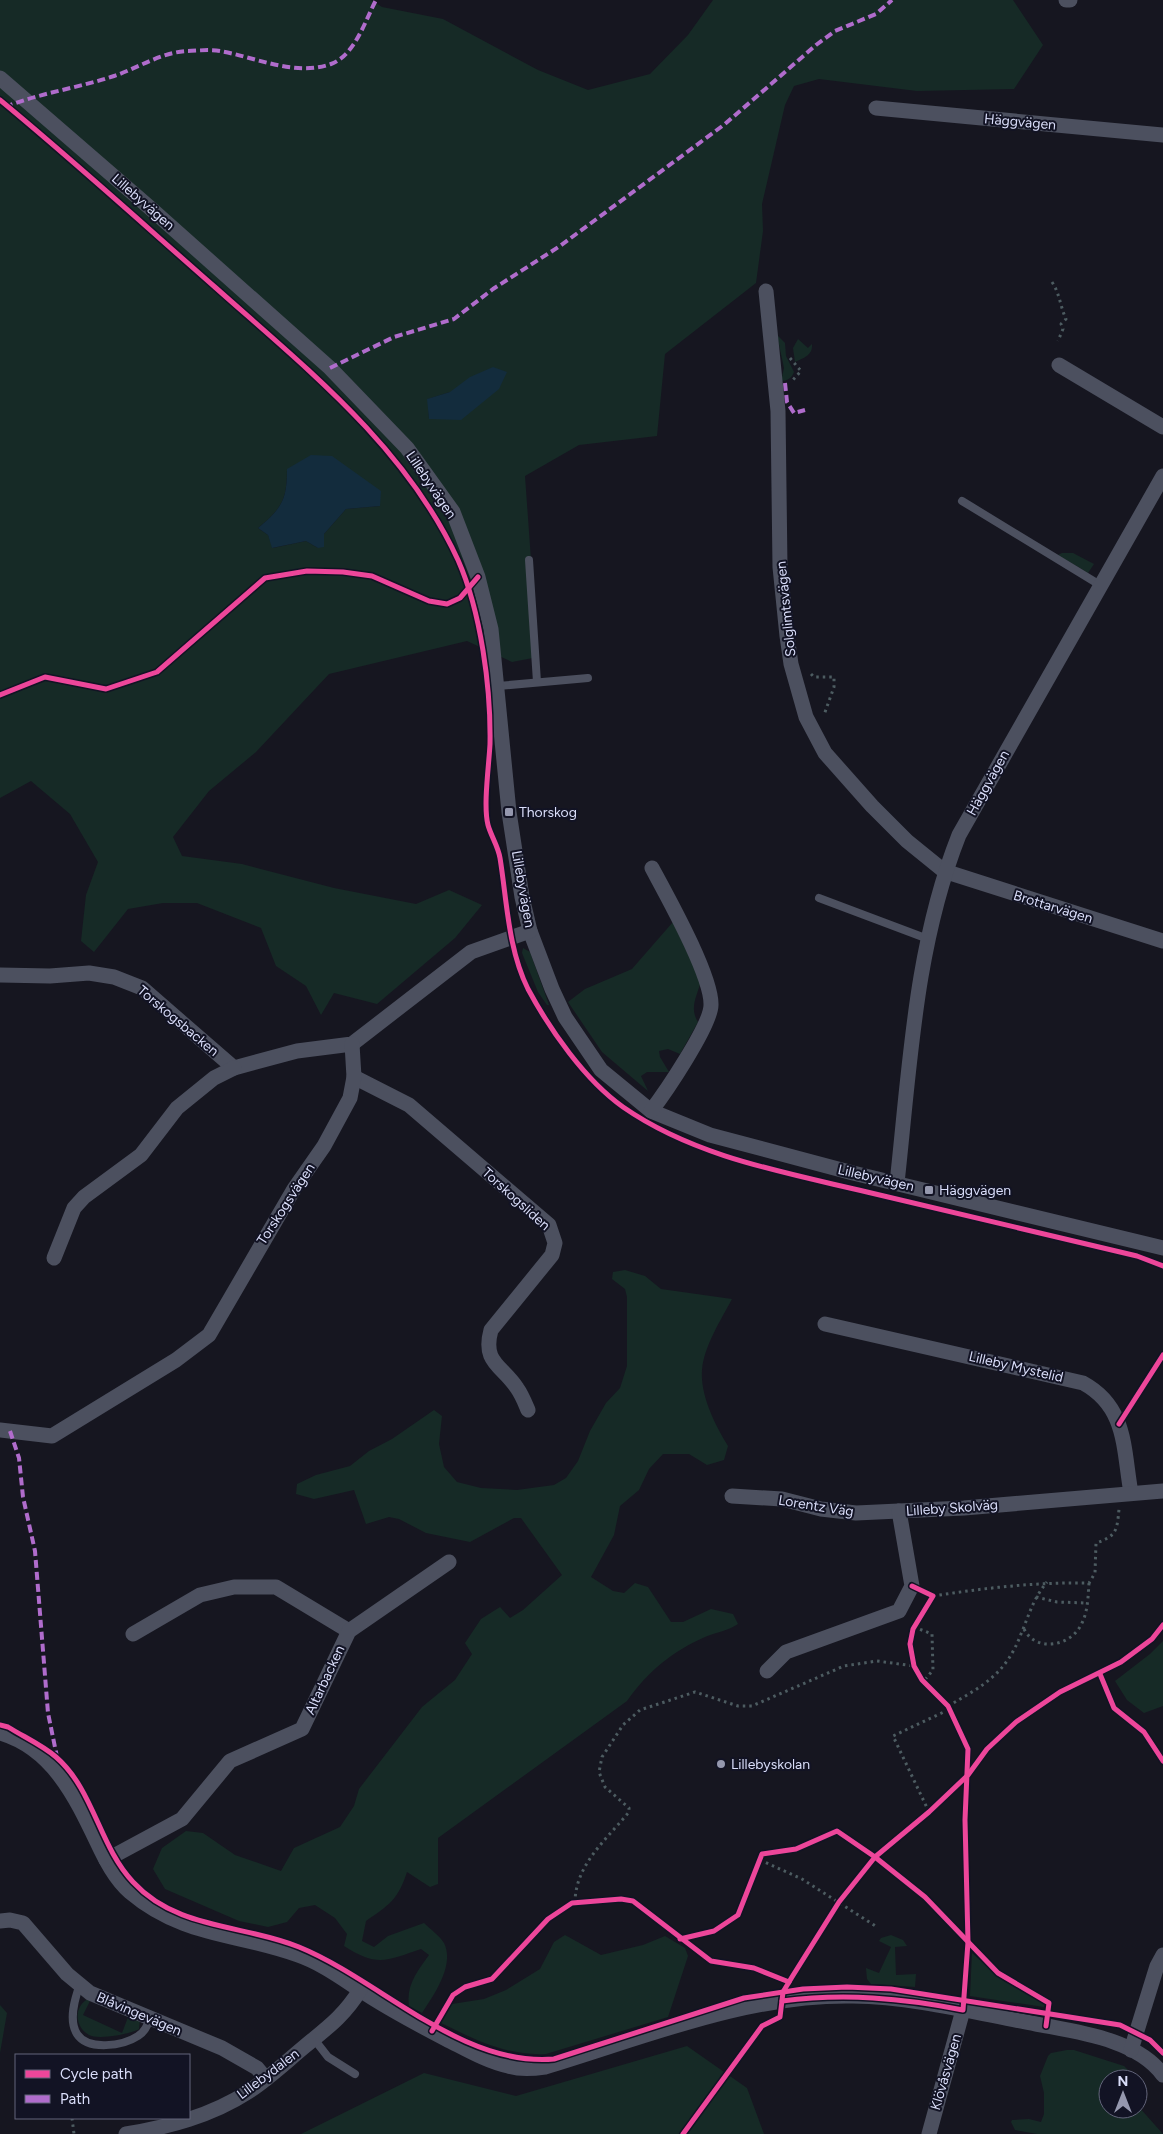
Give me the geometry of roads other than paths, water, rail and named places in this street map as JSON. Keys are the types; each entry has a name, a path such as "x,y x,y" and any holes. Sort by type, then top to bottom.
{"street":[{"name":"Lillebyvägen","path":"0,78 142,200 330,368 407,448 453,512 478,577 491,629 509,812 522,897 530,930 552,989 584,1048 602,1070 652,1111 710,1135 1163,1248"},
{"name":"Häggvägen","path":"876,108 1163,135"},
{"name":"Solglimtsvägen","path":"766,291 778,411 780,567 792,668 806,717 825,753 872,806 907,841 944,872"},
{"path":"1059,365 1163,427"},
{"name":"Häggvägen","path":"897,1183 915,1009 928,938 944,872 958,835 1163,476"},
{"path":"652,868 683,928 707,983 712,1005 706,1023 662,1098 652,1111"},
{"name":"Brottarvägen","path":"944,872 1163,941"},
{"path":"54,1258 74,1208 84,1197 141,1155 178,1108 214,1078 234,1068 297,1051 352,1044 471,952 530,930"},
{"name":"Torskogsbacken","path":"0,975 50,976 89,973 114,977 142,988 234,1068"},
{"name":"Torskogsvägen","path":"0,1430 52,1436 176,1360 208,1335 288,1198 324,1146 350,1098 354,1077 352,1044"},
{"name":"Torskogsliden","path":"354,1077 409,1105 549,1226 555,1243 552,1255 491,1330 489,1338 490,1358 517,1388 528,1410"},
{"name":"Lilleby Mystelid","path":"826,1324 1083,1383 1091,1387 1104,1396 1117,1415 1125,1493"},
{"name":"Lilleby Skolväg","path":"767,1671 786,1652 899,1611 912,1586 899,1511 964,1508 1163,1491"},
{"name":"Lorentz Väg","path":"732,1496 782,1500 820,1509 856,1513 899,1511"},
{"name":"Altarbacken","path":"106,1860 182,1819 230,1762 302,1729 349,1631 449,1562"},
{"name":"Altarbacken","path":"133,1634 200,1595 234,1587 276,1587 349,1631"},
{"path":"0,1732 28,1746 58,1771 72,1791 106,1860 129,1891 181,1924 201,1931 299,1955 326,1968 360,1990 478,2055 508,2066 525,2069 545,2067 712,2016 814,1997 877,1997 963,2010 1093,2034 1130,2050 1157,2066 1163,2075"},
{"name":"Blåvingevägen","path":"0,1921 10,1920 23,1923 67,1974 90,1993 150,2017 244,2060 257,2068 266,2079"},
{"path":"1130,2050 1157,1966 1163,1955"},
{"name":"Lillebydalen","path":"190,2118 218,2109 247,2093 266,2079 347,2011 360,1990"},
{"name":"Klövåsvägen","path":"929,2134 963,2010"},
{"name":"Lillebydalen","path":"126,2134 160,2128 187,2119"}],"lane":[{"path":"962,501 1100,585"},
{"path":"529,560 537,682"},
{"path":"498,686 588,678"},
{"path":"819,898 928,938"},
{"path":"80,1984 73,2022 77,2034 88,2042 99,2045 131,2040 140,2036 148,2025 150,2017"},
{"path":"314,2038 328,2057 355,2074"}],"water":[{"path":"493,367 507,372 499,389 461,420 429,419 427,399 450,392 470,377"},
{"path":"311,455 332,456 381,491 380,506 346,509 324,534 324,547 318,548 306,541 272,548 268,535 258,528 273,515 282,503 286,488 287,469"}],"place":[{"name":"Thorskog","path":"509,812"},
{"name":"Häggvägen","path":"929,1190"},
{"name":"Lillebyskolan","path":"721,1764"}]}
